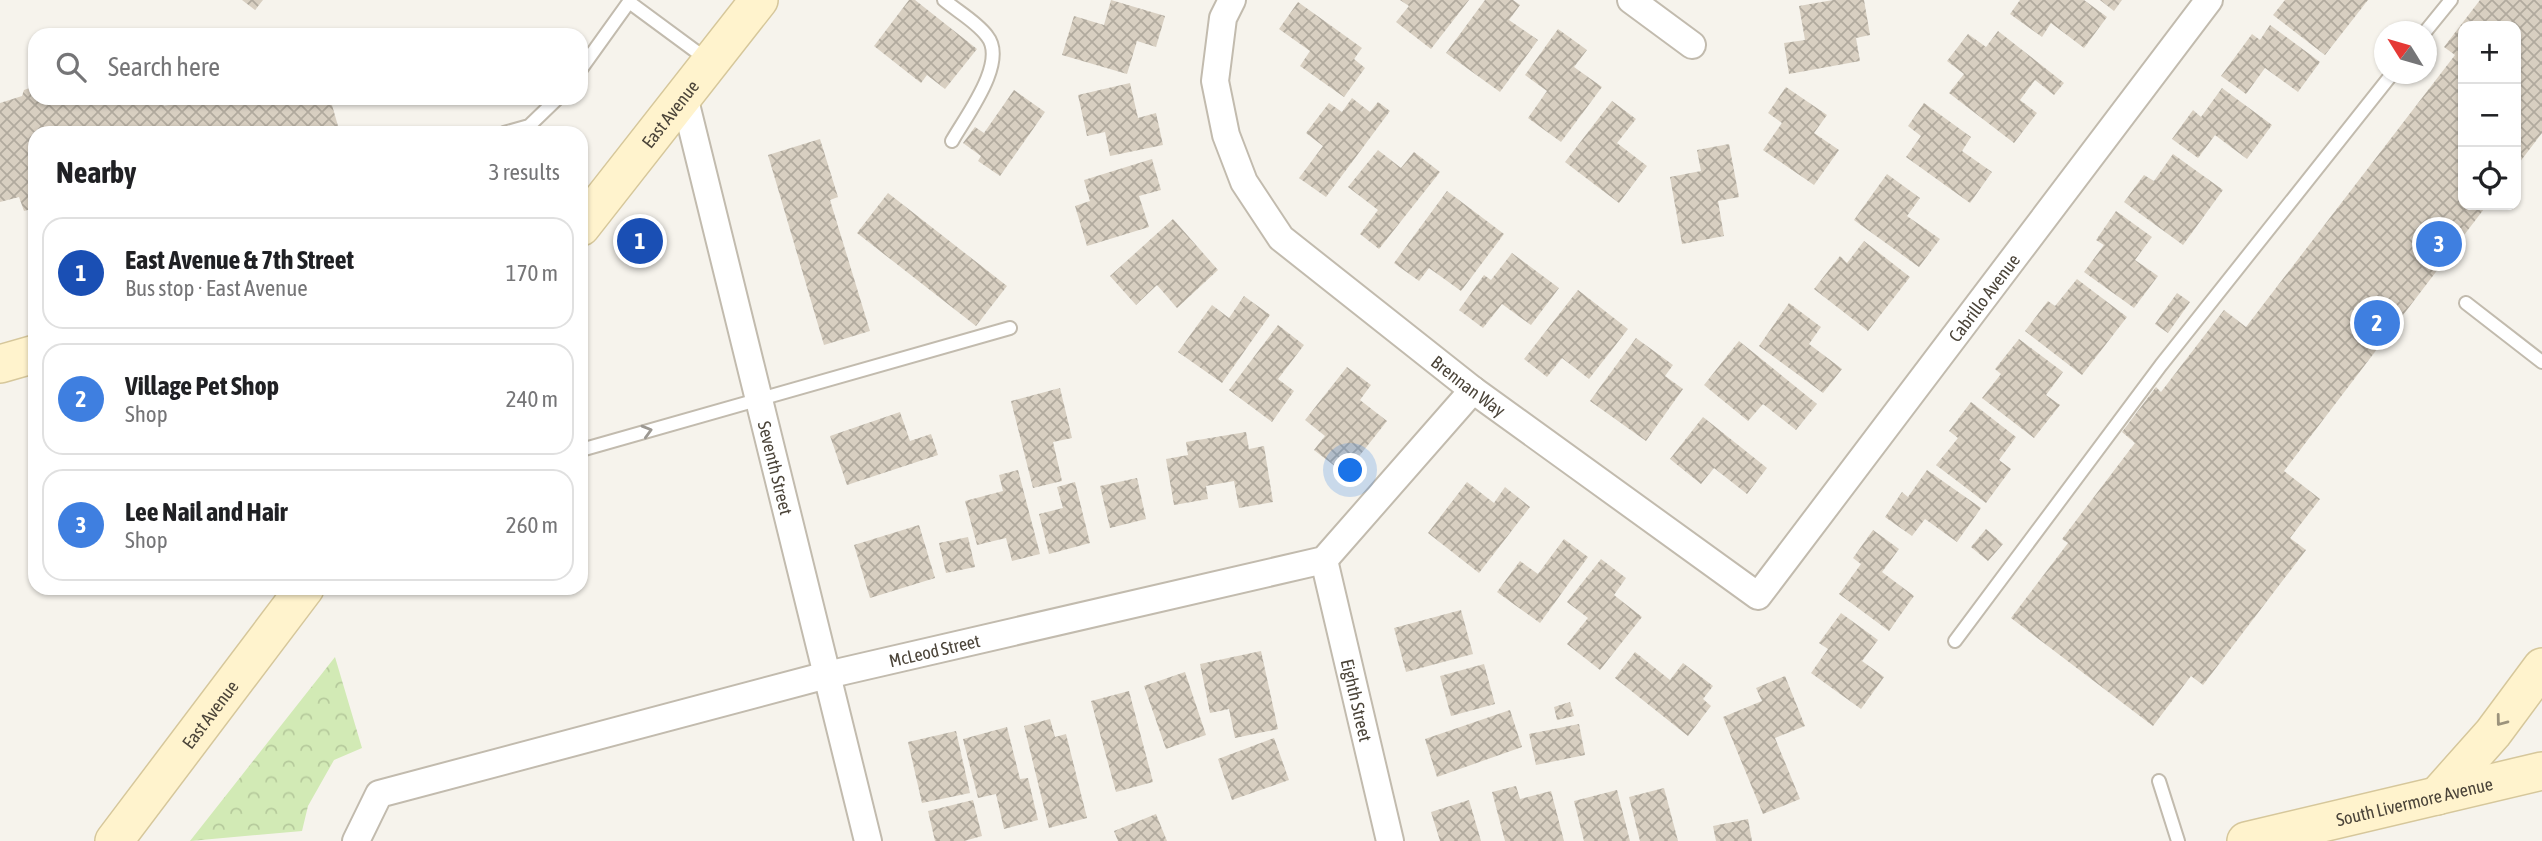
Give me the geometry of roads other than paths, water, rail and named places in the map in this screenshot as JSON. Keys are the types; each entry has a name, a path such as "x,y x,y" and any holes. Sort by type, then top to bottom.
{"main road":[{"name":"East Avenue","path":"588,218 759,0"},
{"path":"0,364 28,357"},
{"name":"East Avenue","path":"114,841 297,595"},
{"path":"2437,796 2493,733 2542,667"},
{"name":"South Livermore Avenue","path":"2246,841 2336,825 2437,796 2542,771"}],"street":[{"name":"Brennan Way","path":"1232,0 1223,18 1215,81 1226,135 1244,182 1281,238 1473,390 1758,596"},
{"path":"1631,0 1692,45"},
{"name":"Cabrillo Avenue","path":"1758,596 2208,0"},
{"name":"Seventh Street","path":"684,96 868,841"},
{"path":"1324,560 1473,390"},
{"name":"McLeod Street","path":"356,841 379,794 827,675 1324,560"},
{"name":"Eighth Street","path":"1324,560 1391,841"}],"lane":[{"path":"944,0 988,36 993,55 992,69 952,141"},
{"path":"2434,21 2451,0"},
{"path":"588,59 629,2 711,62"},
{"path":"1955,640 2161,365 2384,84"},
{"path":"529,126 551,105"},
{"path":"2466,303 2542,362"},
{"path":"588,448 1010,328"},
{"path":"2159,781 2178,841"}],"place":[{"name":"East Avenue & 7th Street","path":"640,241"},
{"name":"Lee Nail and Hair","path":"2439,244"},
{"name":"Village Pet Shop","path":"2377,323"}]}
